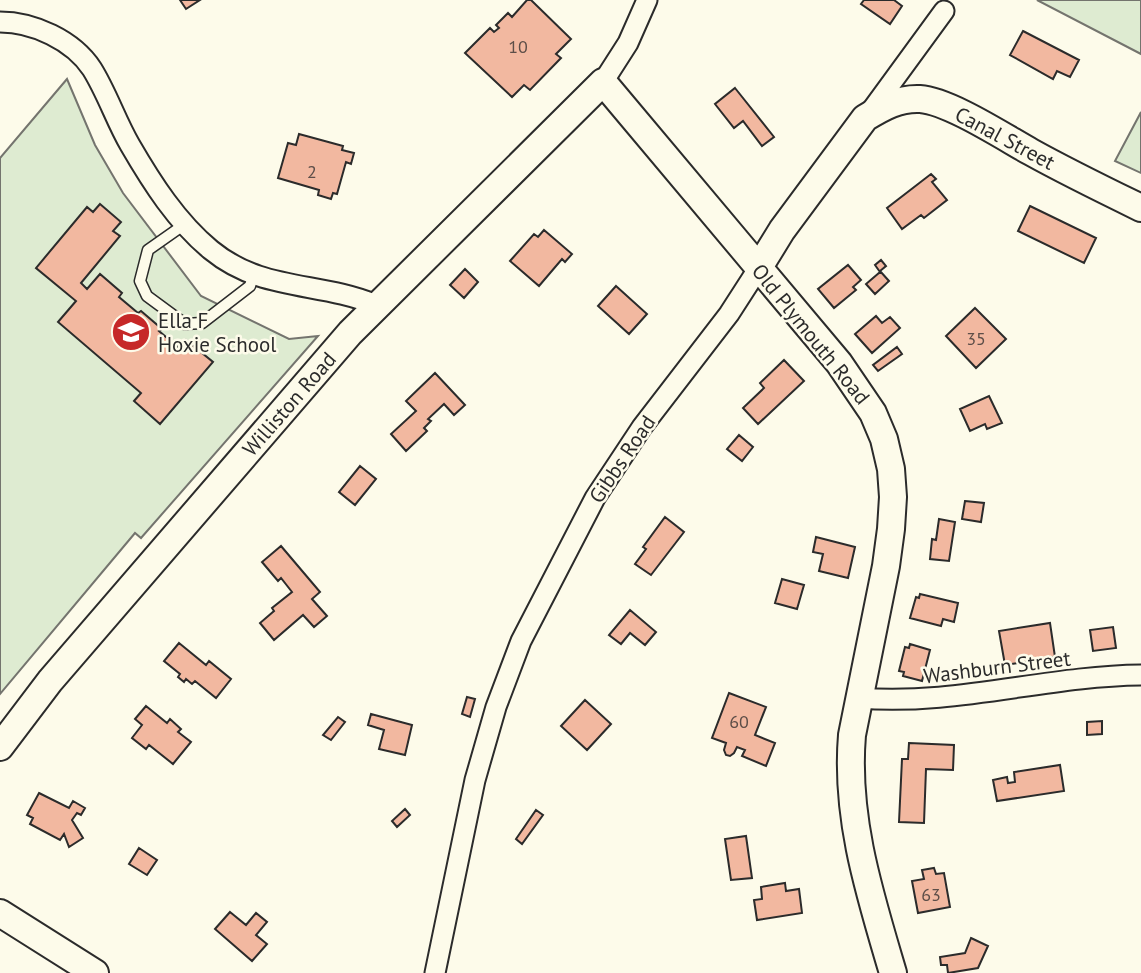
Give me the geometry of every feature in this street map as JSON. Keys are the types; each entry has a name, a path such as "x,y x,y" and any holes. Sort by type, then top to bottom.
{"street":[{"path":"603,82 628,43 647,0"},
{"name":"Gibbs Road","path":"435,973 475,780 496,707 521,642 595,498 642,427 729,313 782,230 944,11"},
{"path":"0,22 33,27 57,38 91,68 129,143 166,202 210,249 233,266 253,276 340,292 376,305"},
{"name":"Old Plymouth Road","path":"603,82 858,387 884,439 893,497 891,529 859,698 850,765 851,800 857,837 870,897 893,973"},
{"name":"Williston Road","path":"0,747 50,681 376,305 603,82"},
{"name":"Canal Street","path":"865,118 884,106 903,99 923,99 964,116 1141,208"},
{"name":"Washburn Street","path":"859,698 932,698 1141,675"},
{"path":"0,913 95,973"}],"lane":[{"path":"185,224 148,250 140,281 147,296 185,324 202,323 250,286 253,276"}],"green space":[{"path":"1037,0 1141,0 1141,54"},
{"path":"67,79 95,145 123,193 201,296 289,339 318,336 141,538 135,533 0,694 0,158"},
{"path":"1141,112 1141,173 1115,161"}],"building":[{"path":"180,0 200,0 186,9"},
{"path":"527,0 531,0 571,39 556,54 561,58 530,90 524,85 512,97 465,53 490,28 494,32 499,28 496,25 508,13 512,17"},
{"path":"864,0 894,0 902,6 890,24 861,4"},
{"path":"1023,31 1079,60 1070,77 1057,71 1053,79 1010,55"},
{"path":"735,88 774,137 762,146 743,121 734,128 715,104"},
{"path":"299,134 343,146 342,150 354,153 351,164 346,162 337,194 333,193 331,199 318,195 319,190 278,178 288,143 296,145"},
{"path":"931,174 936,179 932,182 947,200 924,218 921,215 902,229 887,208"},
{"path":"100,204 121,222 113,231 120,236 81,283 87,289 100,274 122,293 119,297 138,313 141,311 179,348 186,340 213,362 160,424 134,401 141,393 58,322 76,301 36,268 87,207 93,212"},
{"path":"1030,206 1096,238 1084,263 1018,231"},
{"path":"544,230 572,254 565,262 562,259 539,286 510,261 534,234 538,237"},
{"path":"881,260 886,266 880,271 889,281 875,294 866,284 880,272 875,265"},
{"path":"848,265 861,280 853,287 856,290 834,308 818,289"},
{"path":"465,269 478,282 464,298 450,285"},
{"path":"616,286 647,314 629,334 598,306"},
{"path":"975,308 1006,339 976,368 946,336"},
{"path":"876,316 882,323 890,317 900,328 872,353 855,334"},
{"path":"897,347 902,354 878,371 873,365"},
{"path":"784,360 804,381 758,424 743,408 764,388 760,383"},
{"path":"435,373 465,405 454,415 444,404 428,419 431,421 424,428 427,431 406,451 391,434 416,411 406,401"},
{"path":"989,396 1002,423 987,429 985,424 970,431 960,409"},
{"path":"739,435 753,447 742,461 727,449"},
{"path":"360,466 376,479 355,505 339,492"},
{"path":"965,501 984,503 981,522 962,519"},
{"path":"665,517 684,532 651,575 635,564 646,549 643,547"},
{"path":"939,519 955,522 949,561 930,559 932,539 936,540"},
{"path":"816,537 855,547 848,578 819,571 823,554 813,552"},
{"path":"281,546 320,592 312,599 327,616 314,627 303,615 274,640 260,623 274,611 272,608 292,592 281,578 278,581 262,562"},
{"path":"782,579 804,585 797,609 775,603"},
{"path":"920,594 958,603 954,622 943,619 941,626 910,618 916,597 919,598"},
{"path":"630,610 656,632 645,645 630,633 621,644 609,635"},
{"path":"1050,623 1055,657 1005,665 999,631"},
{"path":"1113,627 1116,648 1093,651 1090,630"},
{"path":"179,643 206,665 209,661 231,679 216,698 195,681 192,684 186,679 184,682 178,677 180,674 164,661"},
{"path":"910,644 930,650 922,681 903,676 904,672 899,671 905,647 909,648"},
{"path":"729,693 766,707 755,735 775,743 766,766 742,756 745,750 737,747 730,756 726,755 726,743 712,738"},
{"path":"467,697 475,699 470,717 462,714"},
{"path":"585,700 611,724 587,750 561,726"},
{"path":"146,706 167,723 170,719 181,729 178,732 191,742 173,764 149,745 146,749 132,738 142,725 135,719"},
{"path":"371,714 412,725 405,755 379,749 384,730 368,725"},
{"path":"338,717 345,722 331,740 323,735"},
{"path":"1102,721 1102,734 1087,735 1087,722"},
{"path":"909,743 954,745 953,770 926,769 924,823 899,822 902,759 908,759"},
{"path":"1060,765 1064,791 997,801 993,780 1007,777 1008,783 1015,782 1014,772"},
{"path":"39,793 69,808 73,801 85,808 81,815 77,813 72,820 83,838 69,847 64,834 60,840 30,824 33,818 27,815"},
{"path":"405,809 410,815 397,827 392,821"},
{"path":"536,810 543,815 522,844 516,839"},
{"path":"746,836 752,878 731,880 725,839"},
{"path":"139,848 157,860 147,875 129,864"},
{"path":"934,868 936,874 944,873 950,907 918,913 912,881 924,879 922,870"},
{"path":"785,883 786,891 799,889 802,913 757,920 754,900 762,899 761,887"},
{"path":"230,912 246,925 256,913 267,922 256,935 267,944 252,961 215,929"},
{"path":"971,938 988,946 978,968 948,973 947,965 941,965 940,957 965,953"}],"place":[{"name":"Ella F Hoxie School","path":"131,332"}]}
